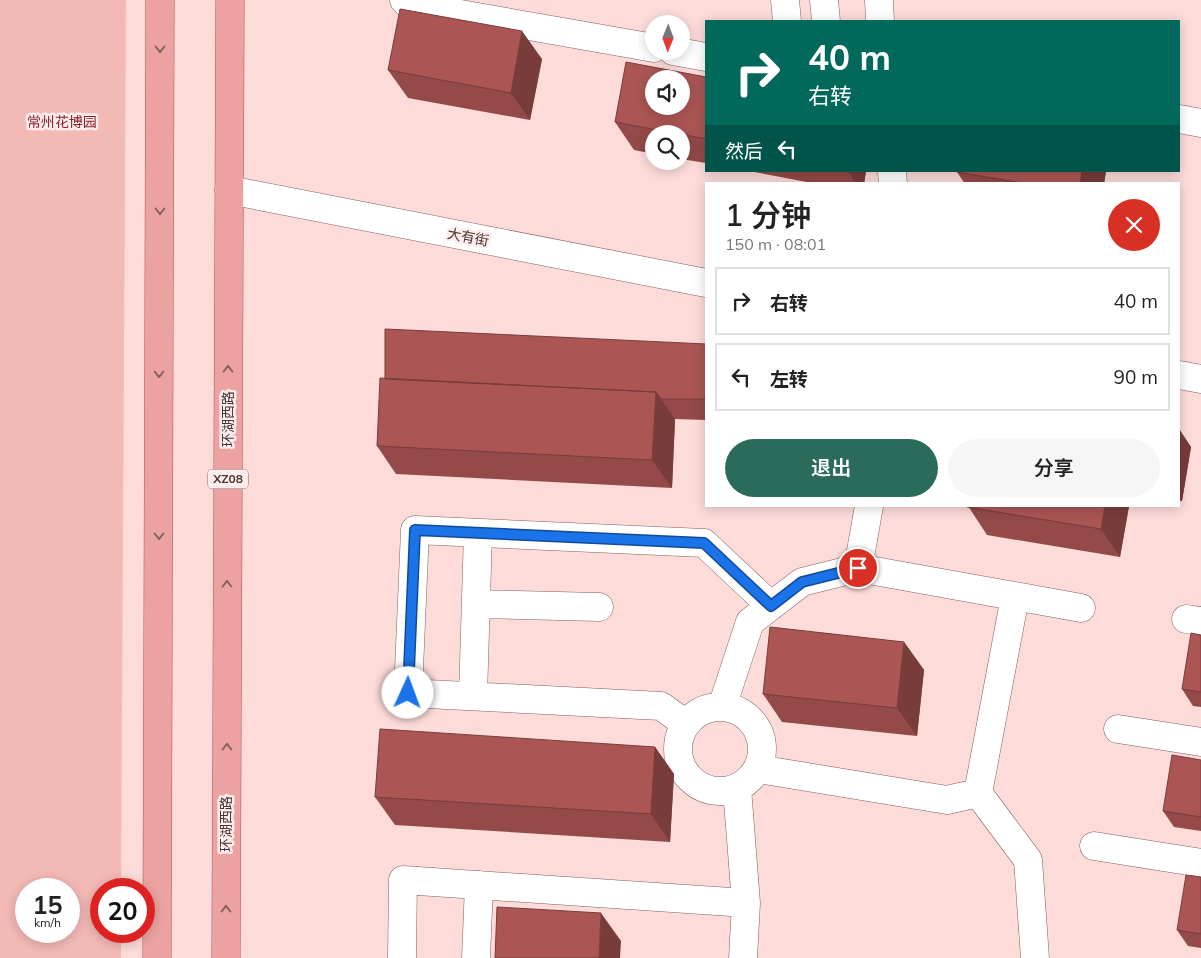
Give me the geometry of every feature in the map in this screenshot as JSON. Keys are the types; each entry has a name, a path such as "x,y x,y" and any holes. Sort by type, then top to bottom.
{"main road":[{"path":"157,958 160,0"},
{"name":"环湖西路","path":"226,958 230,0"}],"street":[{"path":"404,0 409,5 645,46"},
{"path":"785,0 788,20"},
{"path":"824,0 826,20"},
{"path":"879,0 880,20"},
{"path":"690,54 705,57"},
{"path":"1180,119 1201,123"},
{"name":"大有街","path":"229,190 705,283"},
{"path":"1180,375 1201,379"},
{"path":"858,568 869,507"},
{"path":"686,724 661,706 408,693 415,530 704,543 771,606"},
{"path":"473,696 478,533"},
{"path":"722,707 750,622 802,582 858,568 1081,608"},
{"path":"1015,597 978,793 1028,860 1035,958"},
{"path":"476,604 599,608"},
{"path":"722,707 736,710 748,717 757,728 762,742 762,756 758,769 749,780 737,788 723,792 709,790 697,784 687,775 680,763 678,750 680,736 686,724 696,714 708,708 722,707"},
{"path":"1118,729 1201,742"},
{"path":"758,769 946,800 978,793"},
{"path":"737,788 746,903 743,958"},
{"path":"1094,846 1201,863"},
{"path":"402,958 404,880 746,903"},
{"path":"476,958 479,885"}],"green space":[{"name":"常州花博园","path":"0,0 126,0 121,878 90,878 90,943 121,943 121,958 0,958"}],"building":[{"path":"400,9 522,31 511,93 388,70"},
{"path":"626,62 669,70 645,70 645,115 690,115 690,74 705,77 705,139 690,136 690,125 645,125 645,128 615,122"},
{"path":"957,172 1082,172 1080,182 1016,182"},
{"path":"385,329 705,344 705,399 661,399 656,392 385,379"},
{"path":"380,378 656,392 652,460 377,446"},
{"path":"967,507 1105,507 1101,529"},
{"path":"770,627 904,642 897,708 763,694"},
{"path":"1191,633 1201,635 1201,692 1182,689"},
{"path":"380,729 655,747 651,814 375,797"},
{"path":"1172,755 1201,760 1201,817 1163,811"},
{"path":"1186,875 1201,877 1201,934 1177,930"},
{"path":"497,907 601,913 599,958 495,958"}],"route":[{"path":"408,693 415,530 704,543 771,606 802,582 858,568"}]}
